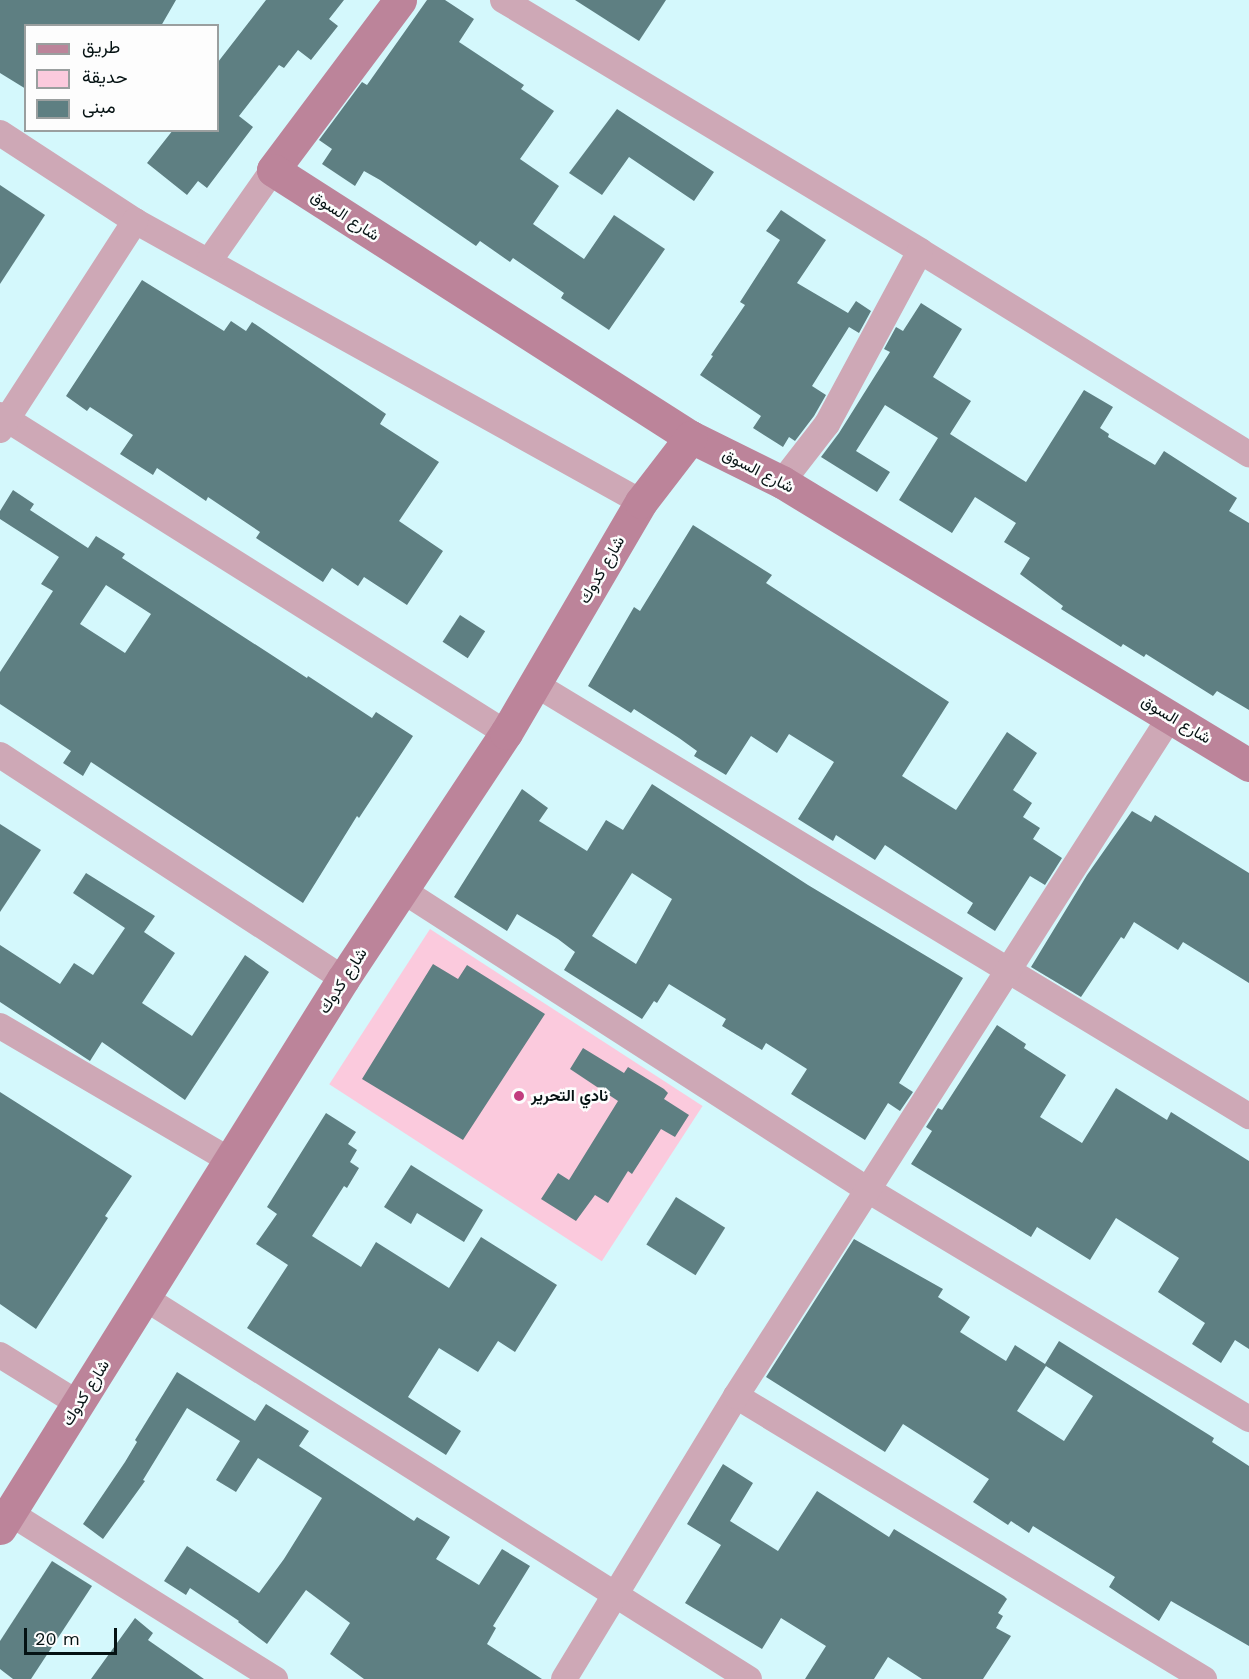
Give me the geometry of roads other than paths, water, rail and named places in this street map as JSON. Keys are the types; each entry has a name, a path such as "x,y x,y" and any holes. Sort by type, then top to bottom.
{"street":[{"path":"209,261 273,170 400,0"},
{"path":"503,0 920,251 1249,454"},
{"path":"0,133 135,221 641,501"},
{"name":"شارع السوق","path":"273,170 691,437 782,482 1249,765"},
{"path":"135,221 2,421 506,733"},
{"path":"782,482 827,424 920,251"},
{"name":"شارع كدوك","path":"5,1521 343,980 506,733 641,501 691,437"},
{"path":"535,684 1249,1116"},
{"path":"564,1679 736,1396 1170,717"},
{"path":"0,754 343,980"},
{"path":"402,890 868,1190 1249,1419"},
{"path":"0,1026 231,1161"},
{"path":"145,1298 749,1679"},
{"path":"0,1355 79,1404"},
{"path":"736,1396 1204,1679"},
{"path":"5,1521 275,1679"}],"place":[{"name":"نادي التحرير","path":"519,1096"}]}
